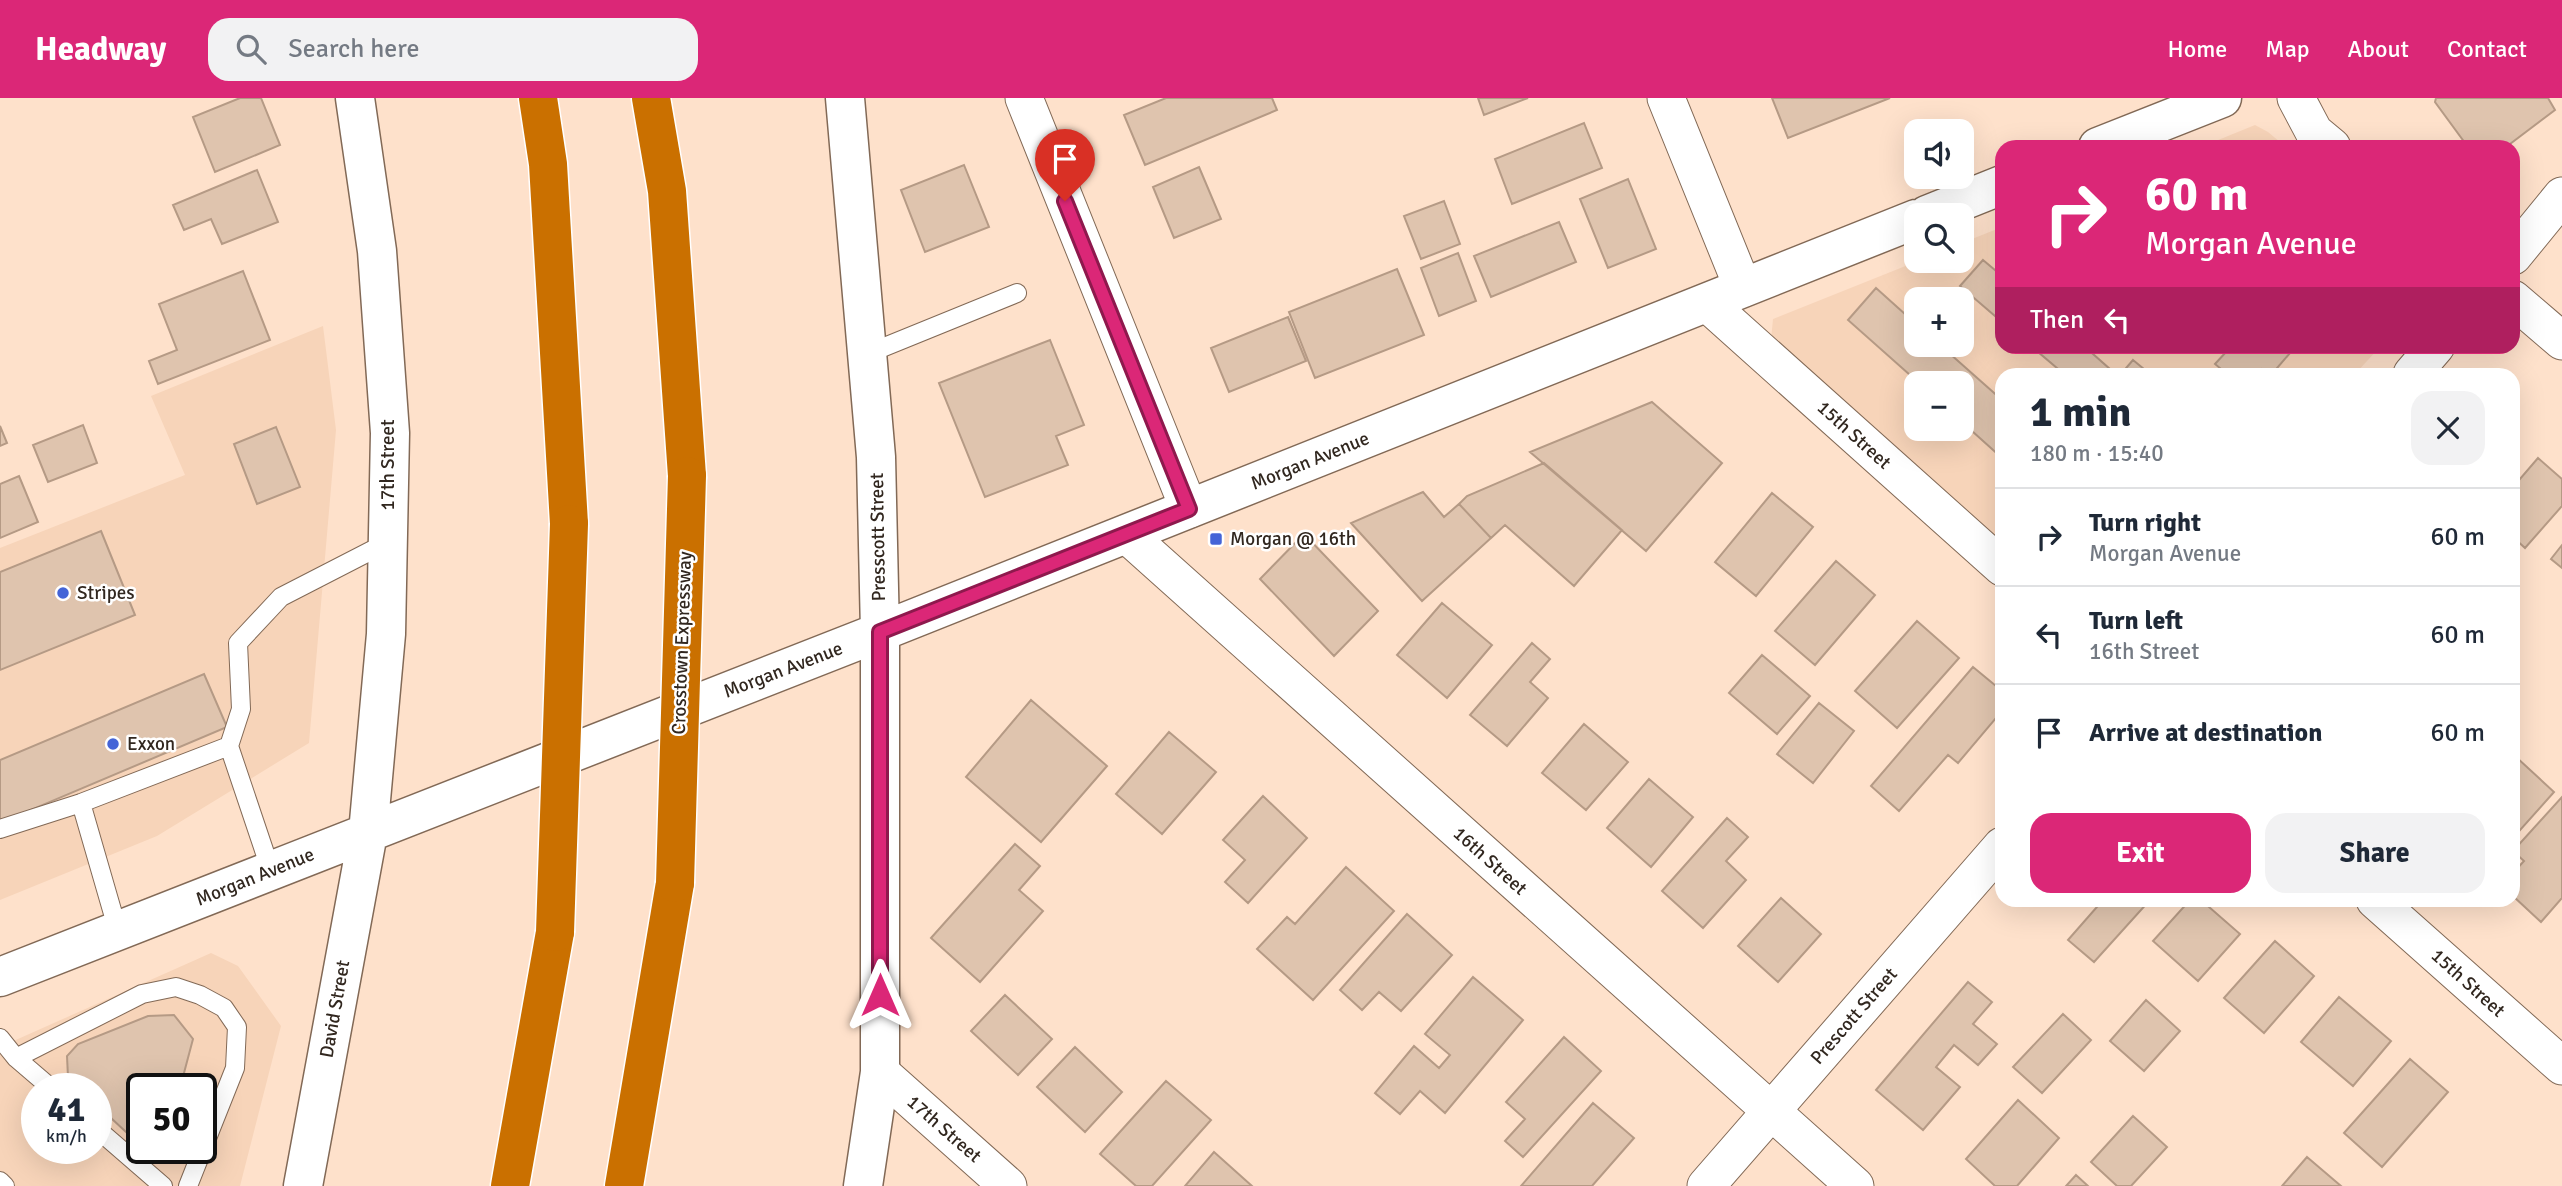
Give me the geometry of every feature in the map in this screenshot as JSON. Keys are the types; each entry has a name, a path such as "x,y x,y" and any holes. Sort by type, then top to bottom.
{"highway":[{"path":"510,1186 555,932 569,524 548,164 538,98"},
{"name":"Crosstown Expressway","path":"624,1186 676,883 687,477 667,191 651,98"}],"main road":[{"name":"17th Street","path":"355,98 377,251 390,433 386,634 368,833"},
{"name":"Presscott Street","path":"845,98 876,457 880,632 880,1072 863,1186"},
{"path":"2116,140 2222,98"},
{"path":"1957,203 1995,188"},
{"name":"Morgan Avenue","path":"0,977 880,632 1904,224"},
{"name":"David Street","path":"303,1186 368,833"}],"street":[{"path":"1024,98 1189,509"},
{"path":"1666,98 1743,288"},
{"path":"2296,98 2314,132 2324,140"},
{"path":"2520,247 2562,196"},
{"name":"15th Street","path":"1707,303 1995,561"},
{"path":"2520,305 2562,341"},
{"path":"2417,368 2429,354"},
{"name":"16th Street","path":"1126,534 1770,1113 1855,1186"},
{"name":"Prescott Street","path":"1706,1186 1995,854"},
{"name":"15th Street","path":"2383,907 2562,1066"},
{"name":"17th Street","path":"880,1072 1008,1186"}],"lane":[{"path":"867,354 1017,293"},
{"path":"271,871 229,746 241,709 238,643 281,597 388,542"},
{"path":"0,829 81,803 229,746"},
{"path":"81,803 118,931"},
{"path":"16,1058 142,994 176,988 200,995 224,1008 237,1027 235,1068 188,1186"},
{"path":"0,1038 16,1058 34,1073"},
{"path":"112,1142 163,1186"},
{"path":"0,1181 5,1186"}],"shaded area":[{"path":"2255,125 2278,140 2218,140"},
{"path":"1995,230 1995,354 2374,354 2361,368 1995,368 1995,540 1771,340 1773,319 1904,267 1904,273 1974,273 1974,238"},
{"path":"323,326 336,430 309,743 157,836 0,900 0,548 185,475 151,396"},
{"path":"211,953 238,966 281,1026 240,1186 0,1186 0,1047"}],"building":[{"path":"240,98 261,98 280,145 215,172 193,117"},
{"path":"1166,98 1272,98 1277,110 1145,165 1124,115"},
{"path":"1478,98 1528,98 1484,115"},
{"path":"1772,98 1890,98 1788,138"},
{"path":"2436,98 2548,98 2555,110 2515,140 2463,140 2435,102"},
{"path":"1584,123 1602,168 1512,204 1495,159"},
{"path":"964,165 989,227 925,252 901,190"},
{"path":"1199,167 1221,219 1174,238 1153,187"},
{"path":"257,170 278,222 222,244 211,219 184,230 173,205"},
{"path":"1628,179 1656,249 1608,268 1580,199"},
{"path":"1444,201 1460,244 1421,259 1404,216"},
{"path":"1559,222 1576,262 1491,297 1474,256"},
{"path":"1458,253 1476,301 1439,316 1421,268"},
{"path":"1983,260 1995,270 1995,316 1974,298 1974,287 1961,287"},
{"path":"1397,269 1424,335 1315,378 1289,312"},
{"path":"243,271 270,340 158,384 149,361 177,350 159,304"},
{"path":"1876,288 1904,313 1904,357 1954,357 1969,371 1905,371 1848,320"},
{"path":"1288,317 1306,361 1229,392 1211,348"},
{"path":"1050,340 1084,425 1056,436 1068,465 985,497 939,383"},
{"path":"2040,354 2093,354 2109,368 2057,368"},
{"path":"2224,354 2289,354 2277,368 2220,368 2215,364"},
{"path":"2133,360 2143,368 2126,368"},
{"path":"1974,375 1995,394 1995,452 1974,433"},
{"path":"1652,402 1722,463 1646,551 1530,452"},
{"path":"83,425 97,463 48,482 33,445"},
{"path":"0,426 7,443 0,446"},
{"path":"276,427 300,487 257,504 234,444"},
{"path":"2538,458 2562,479 2562,506 2525,548 2520,543 2520,479"},
{"path":"1544,463 1622,530 1574,586 1505,525 1491,538 1459,504 1467,496"},
{"path":"19,476 38,522 0,538 0,484"},
{"path":"1423,492 1444,517 1459,504 1491,538 1422,601 1351,523"},
{"path":"1772,493 1813,527 1756,596 1715,562"},
{"name":"Stripes","path":"101,531 135,615 0,670 0,572"},
{"path":"1304,534 1378,611 1334,656 1260,579"},
{"path":"2562,545 2562,568 2551,559"},
{"path":"1836,561 1875,595 1815,665 1775,631"},
{"path":"1442,603 1492,645 1447,698 1397,655"},
{"path":"1917,621 1959,658 1897,728 1855,691"},
{"path":"1532,643 1550,659 1530,682 1548,698 1507,746 1470,715"},
{"path":"1762,655 1810,696 1777,734 1729,693"},
{"path":"1973,667 1995,685 1995,719 1958,763 1948,755 1899,811 1871,786"},
{"name":"Exxon","path":"204,674 227,727 0,823 0,760"},
{"path":"1031,700 1107,766 1041,842 966,777"},
{"path":"1819,703 1854,731 1813,783 1777,754"},
{"path":"1584,724 1628,762 1586,810 1542,773"},
{"path":"1169,732 1216,772 1162,834 1116,794"},
{"path":"2520,761 2554,792 2520,830"},
{"path":"1649,779 1693,817 1651,867 1607,828"},
{"path":"1263,796 1307,838 1248,903 1225,882 1245,860 1223,840"},
{"path":"2562,797 2562,898 2541,922 2520,902 2520,865 2524,861 2520,857 2520,843"},
{"path":"1727,818 1748,837 1726,861 1746,880 1703,928 1662,891"},
{"path":"1015,844 1040,866 1019,890 1043,911 980,982 931,938"},
{"path":"1346,867 1394,911 1313,1000 1257,949 1287,917 1295,924"},
{"path":"1781,898 1821,934 1778,982 1738,946"},
{"path":"2097,907 2144,907 2094,962 2068,940"},
{"path":"2184,907 2209,907 2240,934 2198,981 2153,941"},
{"path":"1407,914 1452,955 1401,1011 1379,992 1362,1010 1340,990"},
{"path":"2275,941 2314,976 2264,1033 2224,998"},
{"path":"1473,977 1523,1020 1445,1113 1420,1091 1400,1114 1375,1093 1414,1046 1439,1068 1450,1055 1425,1034"},
{"path":"1968,982 1992,1002 1973,1024 1997,1044 1978,1065 1954,1045 1936,1067 1960,1087 1923,1130 1876,1090"},
{"path":"1005,995 1052,1039 1018,1075 971,1031"},
{"path":"2339,997 2391,1041 2353,1086 2301,1042"},
{"path":"2146,1000 2180,1031 2144,1071 2110,1041"},
{"path":"2063,1014 2091,1040 2042,1093 2013,1067"},
{"path":"174,1015 193,1039 184,1073 126,1073 126,1132 112,1119 112,1073 68,1073 67,1056 78,1044 148,1016"},
{"path":"1564,1037 1601,1071 1523,1157 1505,1141 1525,1119 1506,1102"},
{"path":"1075,1047 1122,1092 1085,1132 1037,1087"},
{"path":"2410,1059 2448,1092 2382,1167 2344,1133"},
{"path":"1166,1081 1211,1120 1152,1186 1136,1186 1100,1154"},
{"path":"2018,1100 2059,1138 2017,1186 1995,1186 1966,1159"},
{"path":"1593,1103 1634,1138 1592,1186 1521,1186"},
{"path":"2133,1116 2167,1147 2131,1186 2117,1186 2091,1162"},
{"path":"1214,1152 1252,1186 1185,1186"},
{"path":"2307,1157 2341,1186 2282,1186"},
{"path":"2076,1175 2088,1186 2066,1186"}],"place":[{"name":"Morgan @ 16th","path":"1216,539"},
{"name":"Stripes","path":"63,593"},
{"name":"Exxon","path":"113,744"}],"route":[{"path":"880,995 880,632 1189,509 1065,201"}]}
